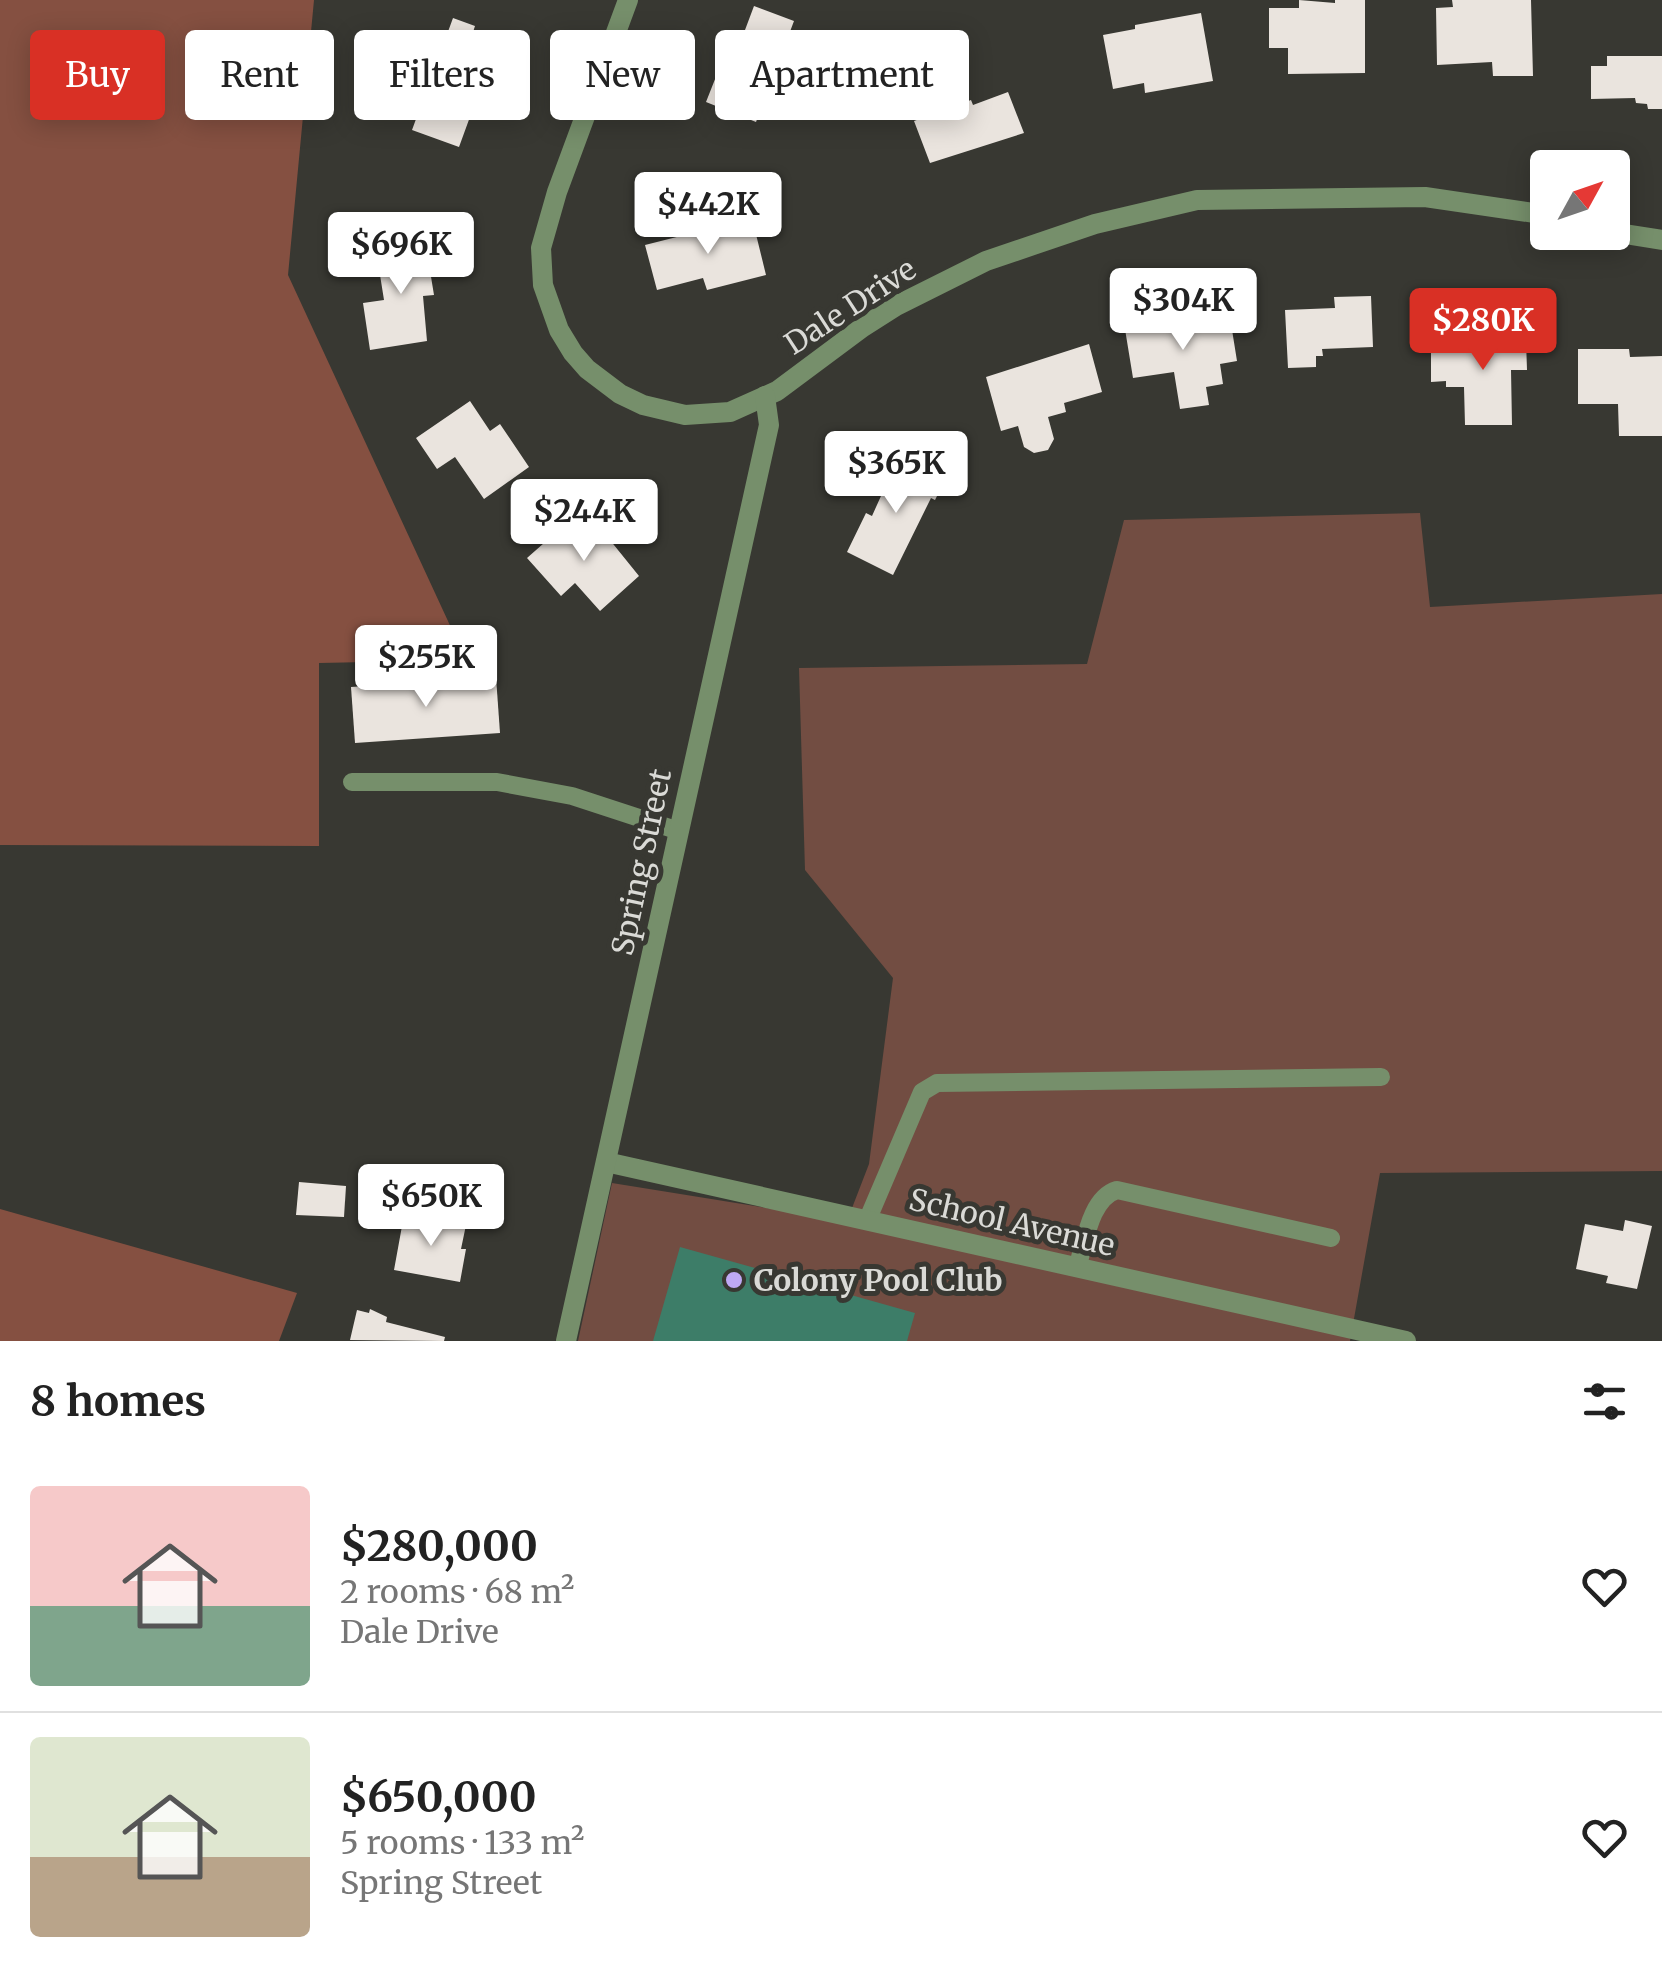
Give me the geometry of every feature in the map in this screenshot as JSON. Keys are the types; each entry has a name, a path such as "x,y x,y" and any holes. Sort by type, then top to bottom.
{"street":[{"name":"Dale Drive","path":"628,0 543,236 543,285 559,330 587,369 620,394 643,405 685,415 730,412 765,396 808,370 863,327 939,284 986,261 1095,224 1198,200 1315,196 1425,196 1530,212"},
{"path":"1630,235 1662,240"},
{"name":"Spring Street","path":"566,1341 769,425 765,396"},
{"name":"School Avenue","path":"606,1162 1406,1341"}],"lane":[{"path":"352,782 497,782 572,796 679,831"},
{"path":"867,1221 922,1092 938,1083 1380,1078"},
{"path":"1077,1268 1098,1204 1106,1193 1117,1190 1331,1238"}],"shaded area":[{"path":"0,0 314,0 311,30 185,30 185,120 303,120 288,275 466,660 319,663 319,846 0,845"},
{"path":"1420,513 1430,607 1662,594 1662,1171 1380,1173 1350,1341 578,1341 612,1183 847,1221 869,1164 893,978 805,870 799,668 1087,664 1124,520"},
{"path":"0,1209 297,1293 279,1341 0,1341"},
{"name":"Colony Pool Club","path":"680,1247 915,1313 907,1341 653,1341"}],"building":[{"path":"1299,0 1365,0 1365,73 1288,74 1288,48 1269,48 1269,8 1299,8"},
{"path":"1452,0 1531,0 1533,76 1493,76 1492,62 1437,65 1436,8 1453,7"},
{"path":"754,6 794,21 791,30 745,30"},
{"path":"1201,13 1213,81 1145,93 1144,83 1113,89 1103,35"},
{"path":"453,18 475,26 474,30 449,30"},
{"path":"1607,56 1662,56 1662,109 1648,109 1647,104 1636,103 1635,98 1591,99 1591,66 1607,66"},
{"path":"715,79 715,106 706,102"},
{"path":"1008,92 1024,133 930,163 914,121 969,120 969,101 973,105"},
{"path":"416,120 469,120 459,147 412,130"},
{"path":"752,218 766,275 707,290 703,278 657,290 645,245"},
{"path":"424,234 434,295 423,296 427,341 370,350 363,303 384,300 377,256 403,252 400,237"},
{"path":"1371,296 1373,347 1322,349 1323,356 1316,356 1316,367 1288,368 1285,310 1335,308 1334,297"},
{"path":"1229,311 1237,361 1220,364 1223,384 1206,387 1209,405 1180,409 1174,372 1133,378 1124,323 1168,316 1170,324"},
{"path":"1517,328 1517,340 1526,340 1527,370 1511,370 1512,425 1465,425 1464,387 1446,387 1446,381 1431,382 1431,350 1446,350 1446,343 1464,343 1463,337 1480,336 1480,329"},
{"path":"1089,344 1102,392 1064,403 1066,412 1048,417 1054,439 1048,450 1034,453 1024,447 1018,426 1001,431 986,377"},
{"path":"1578,349 1629,349 1630,357 1662,356 1662,436 1619,436 1618,404 1578,404"},
{"path":"470,401 490,431 500,424 529,467 484,499 455,457 437,469 416,438"},
{"path":"899,456 945,480 935,500 931,498 893,575 847,552 866,513 872,516"},
{"path":"569,521 583,536 597,524 639,576 600,611 575,583 561,596 527,558"},
{"path":"496,677 500,733 355,743 351,687"},
{"path":"299,1182 346,1186 344,1217 296,1215"},
{"path":"404,1215 431,1220 429,1228 438,1230 439,1220 466,1225 460,1282 394,1270"},
{"path":"1625,1220 1652,1226 1637,1289 1606,1283 1608,1276 1576,1269 1585,1224 1623,1231"},
{"path":"370,1309 387,1317 386,1322 445,1337 444,1341 350,1340 357,1310 369,1313"}],"place":[{"name":"Colony Pool Club","path":"734,1280"}]}
